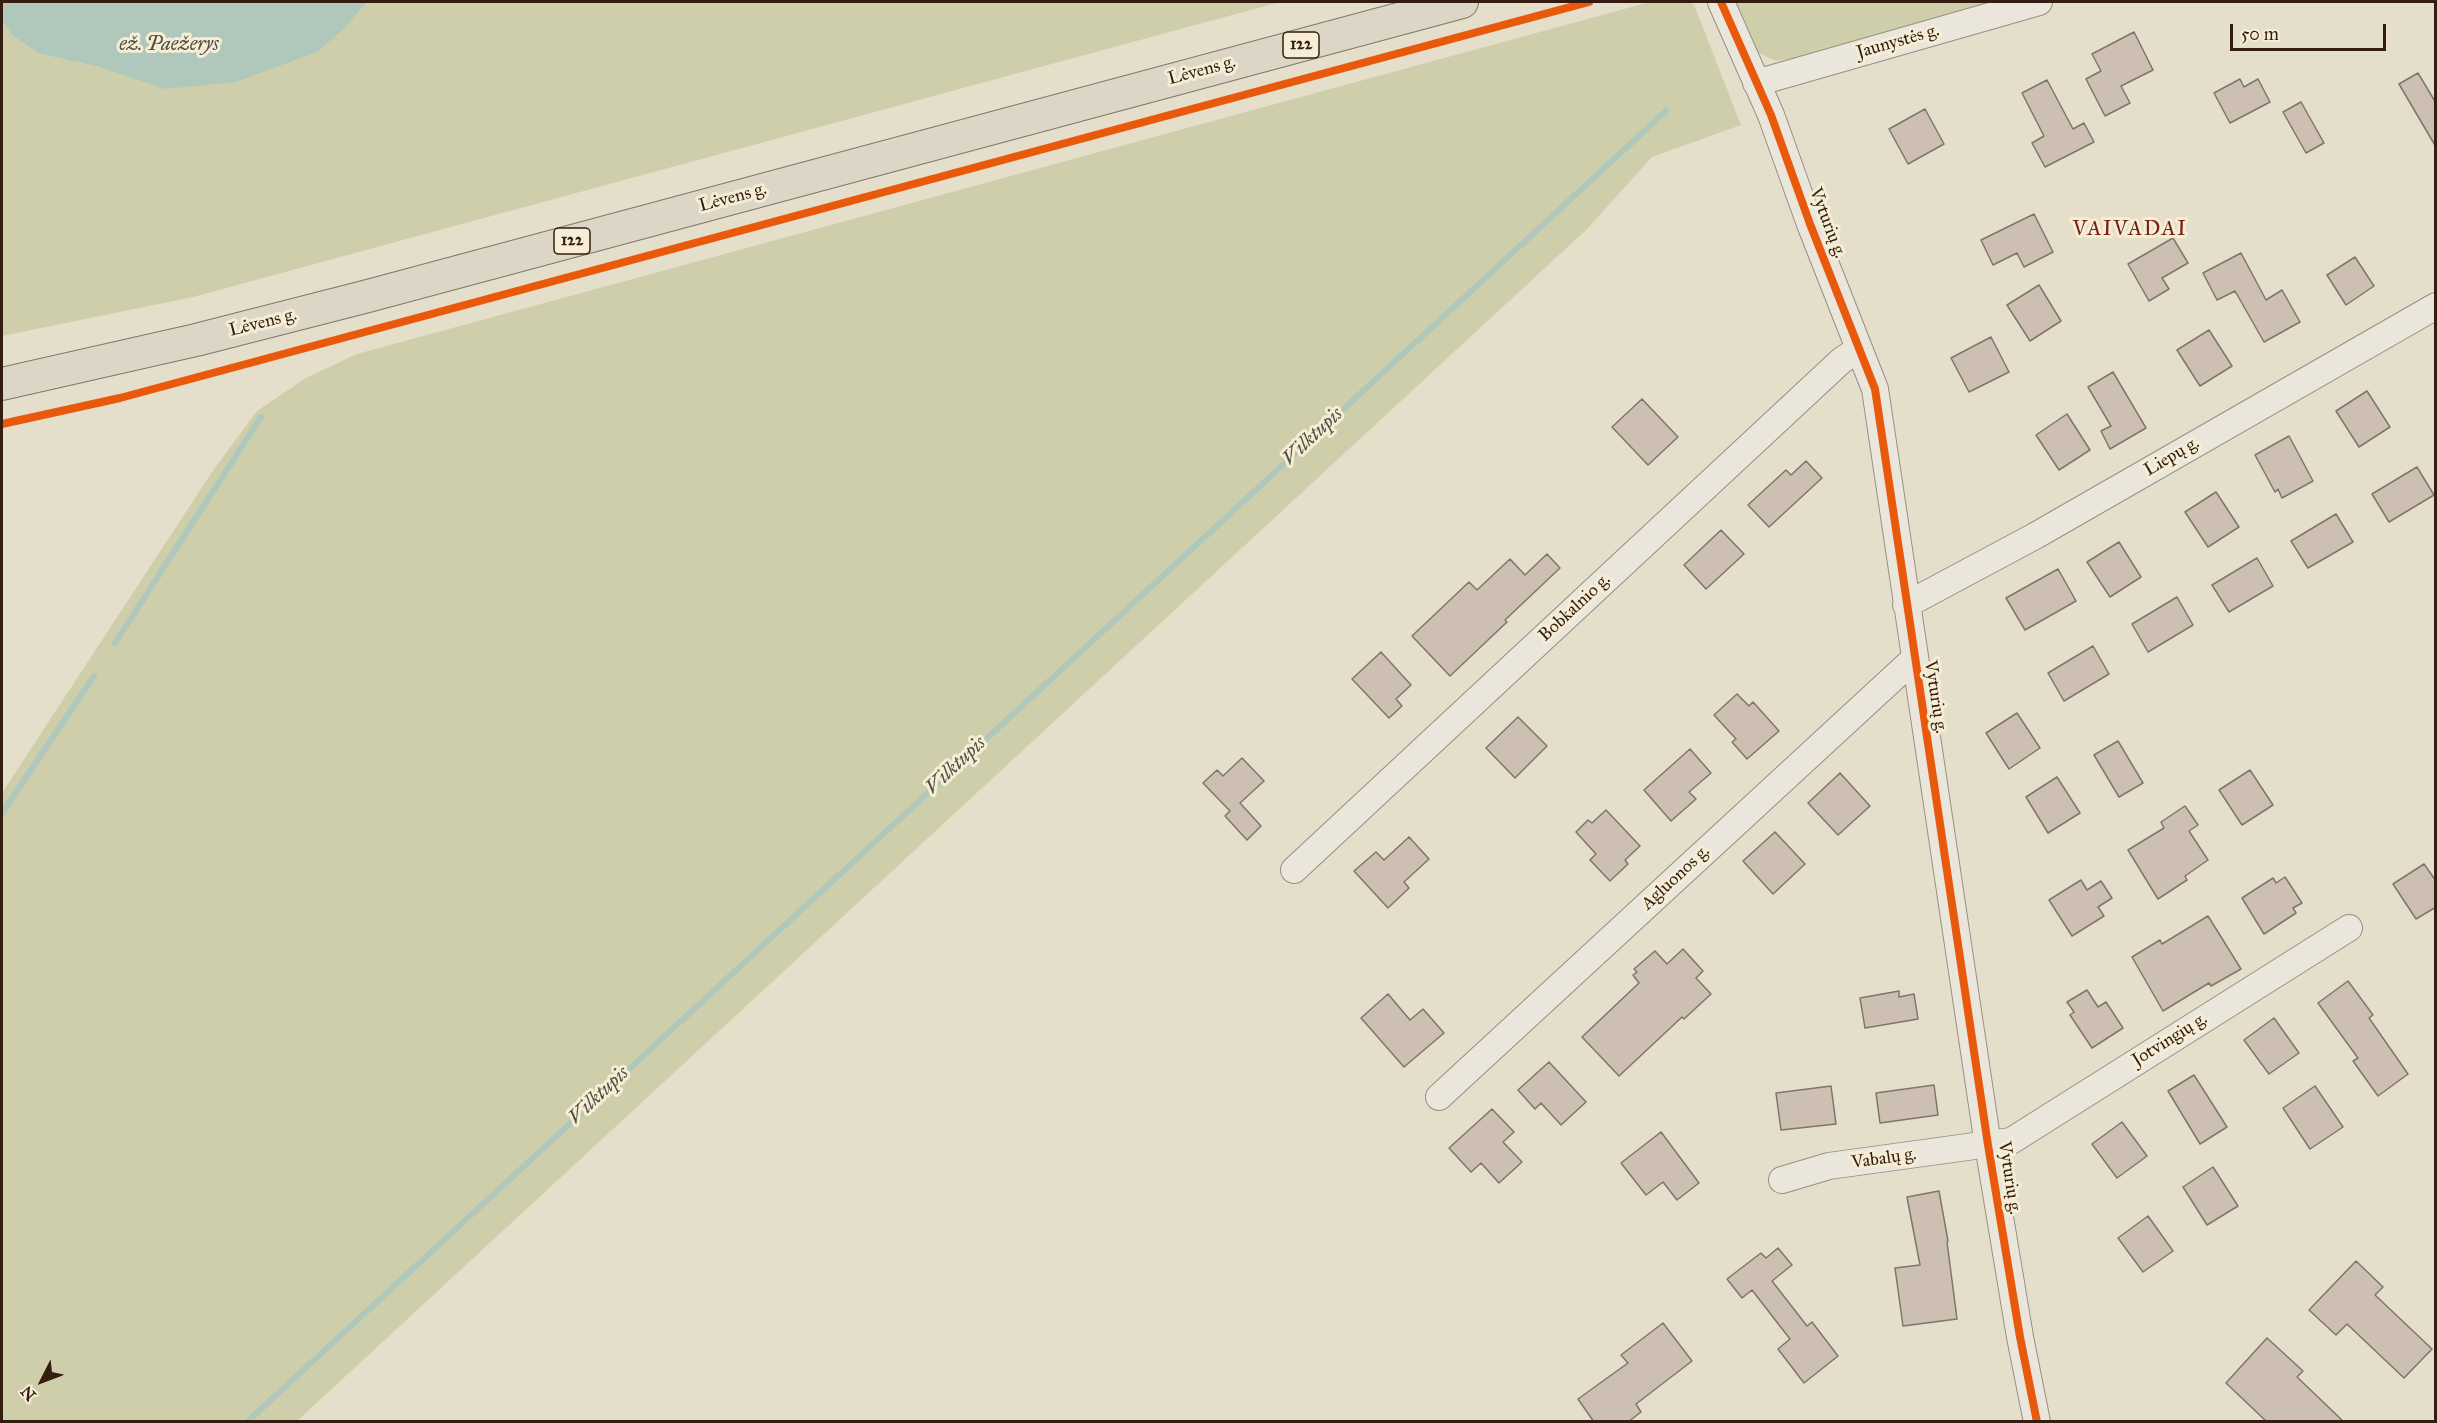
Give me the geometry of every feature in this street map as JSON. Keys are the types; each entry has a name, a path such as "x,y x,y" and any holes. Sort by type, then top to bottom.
{"main road":[{"name":"Lėvens g.","path":"2,384 196,340 368,296 1462,2"}],"street":[{"name":"Vyturių g.","path":"1720,2 1771,115 1810,224 1875,389 1988,1145 2020,1337 2037,1422"},
{"name":"Jaunystės g.","path":"1756,83 2038,2"},
{"name":"Liepų g.","path":"1906,605 2036,536 2436,306"},
{"name":"Bobkalnio g.","path":"1294,870 1842,360 1859,349"},
{"name":"Agluonos g.","path":"1439,1097 1914,659"},
{"name":"Jotvingių g.","path":"1988,1145 2011,1141 2349,928"},
{"name":"Vabalų g.","path":"1782,1180 1829,1166 1988,1145"}],"green space":[{"path":"367,2 1280,2 193,297 2,336 2,21 13,36 40,54 100,67 345,28"},
{"path":"1650,2 1689,2 1694,5 1741,125 1652,157 1586,230 297,1421 2,1421 2,793 212,472 257,411 306,378 357,354"},
{"path":"1733,2 1996,2 1810,56 1776,61 1757,52"}],"water":[{"name":"ež. Paežerys","path":"2,2 367,2 345,28 317,52 236,82 165,89 100,67 40,54 13,36 2,21"}],"building":[{"path":"2134,32 2153,70 2121,86 2130,103 2105,116 2086,79 2101,71 2092,54"},
{"path":"2418,73 2436,103 2436,147 2399,84"},
{"path":"2240,79 2244,87 2258,79 2270,102 2230,123 2214,93"},
{"path":"2047,80 2073,129 2084,123 2094,142 2045,167 2032,143 2044,136 2022,93"},
{"path":"2301,102 2324,143 2306,153 2283,112"},
{"path":"1925,109 1944,144 1908,164 1889,129"},
{"path":"2034,214 2053,252 2024,267 2017,253 1993,265 1981,240"},
{"path":"2173,238 2188,263 2162,278 2169,289 2149,301 2128,264"},
{"path":"2241,253 2266,300 2282,290 2300,322 2264,342 2235,291 2217,300 2203,273"},
{"path":"2355,257 2374,286 2346,305 2327,275"},
{"path":"2039,285 2061,321 2030,341 2007,305"},
{"path":"2209,330 2232,366 2200,386 2177,350"},
{"path":"1991,337 2009,372 1969,392 1951,358"},
{"path":"2113,372 2146,428 2110,449 2101,431 2111,426 2088,387"},
{"path":"2367,391 2390,427 2359,447 2336,411"},
{"path":"1642,399 1678,437 1648,465 1612,427"},
{"path":"2067,414 2090,450 2059,470 2036,435"},
{"path":"2289,436 2313,481 2282,498 2278,489 2275,492 2255,455"},
{"path":"1806,461 1822,478 1769,527 1748,505 1786,470 1791,475"},
{"path":"2417,467 2434,495 2389,522 2372,494"},
{"path":"2216,492 2239,527 2208,547 2185,512"},
{"path":"2336,514 2353,542 2308,568 2291,541"},
{"path":"1721,530 1744,554 1706,589 1684,565"},
{"path":"2119,542 2141,577 2110,597 2087,562"},
{"path":"1547,554 1560,568 1450,676 1412,636 1469,582 1477,590 1510,559 1525,575"},
{"path":"2257,558 2273,586 2229,612 2212,585"},
{"path":"2058,569 2076,601 2025,630 2006,598"},
{"path":"2177,597 2193,625 2148,652 2132,624"},
{"path":"2093,646 2109,674 2064,701 2048,673"},
{"path":"1381,652 1411,685 1396,699 1402,706 1389,718 1352,679"},
{"path":"1737,694 1749,706 1753,702 1779,731 1747,759 1732,742 1736,739 1714,715"},
{"path":"2017,713 2040,748 2009,769 1986,733"},
{"path":"1518,717 1547,746 1515,778 1486,748"},
{"path":"2118,741 2143,783 2119,797 2094,755"},
{"path":"1690,749 1711,773 1689,792 1696,799 1671,821 1644,790"},
{"path":"1242,758 1264,781 1240,803 1261,826 1247,840 1225,816 1230,811 1203,783 1217,770 1223,776"},
{"path":"2250,770 2273,805 2242,825 2219,790"},
{"path":"1840,773 1870,806 1838,835 1808,803"},
{"path":"2057,777 2080,813 2048,833 2026,797"},
{"path":"2185,806 2198,825 2189,831 2208,860 2185,876 2187,880 2158,899 2128,850 2164,828 2161,822"},
{"path":"1606,810 1640,846 1625,860 1628,864 1610,881 1590,860 1596,854 1576,832 1588,820 1592,823"},
{"path":"1775,832 1805,864 1773,894 1743,861"},
{"path":"1409,837 1429,859 1404,882 1409,888 1388,908 1354,871 1376,852 1384,860"},
{"path":"2424,864 2436,881 2436,907 2416,919 2393,884"},
{"path":"2285,877 2302,903 2293,908 2296,913 2264,934 2242,898 2273,878 2276,883"},
{"path":"2081,880 2087,890 2101,881 2112,898 2098,907 2104,916 2072,936 2049,900"},
{"path":"2208,916 2241,969 2211,986 2209,983 2163,1011 2132,957 2160,940 2162,944"},
{"path":"1683,949 1703,971 1696,978 1711,994 1684,1019 1682,1017 1619,1076 1582,1037 1639,983 1633,975 1637,972 1634,969 1655,951 1667,964"},
{"path":"2348,981 2373,1015 2369,1018 2408,1074 2378,1096 2353,1061 2358,1058 2318,1003"},
{"path":"2087,990 2098,1007 2106,1002 2123,1028 2092,1048 2070,1015 2074,1012 2067,1002"},
{"path":"1899,991 1899,997 1914,994 1918,1019 1865,1028 1860,998"},
{"path":"1388,994 1410,1020 1423,1009 1444,1033 1404,1067 1361,1018"},
{"path":"2274,1018 2299,1053 2269,1074 2244,1040"},
{"path":"1549,1062 1586,1102 1561,1125 1541,1103 1535,1109 1518,1090"},
{"path":"2194,1075 2227,1127 2200,1144 2168,1091"},
{"path":"1934,1085 1938,1115 1880,1123 1876,1093"},
{"path":"1831,1086 1836,1124 1781,1130 1776,1093"},
{"path":"2315,1086 2343,1127 2310,1149 2283,1108"},
{"path":"1492,1109 1514,1132 1503,1142 1522,1162 1499,1183 1481,1163 1471,1172 1449,1148"},
{"path":"2122,1122 2147,1156 2117,1178 2092,1144"},
{"path":"1661,1132 1699,1183 1677,1200 1663,1182 1646,1195 1621,1163"},
{"path":"2213,1167 2238,1206 2207,1225 2183,1187"},
{"path":"1939,1191 1948,1241 1957,1319 1903,1326 1895,1268 1920,1265 1907,1197"},
{"path":"2148,1216 2173,1251 2143,1272 2118,1238"},
{"path":"1778,1248 1792,1265 1772,1281 1807,1326 1812,1322 1838,1356 1804,1383 1778,1349 1790,1339 1752,1290 1742,1298 1727,1279 1761,1253 1766,1258"},
{"path":"2356,1261 2383,1287 2375,1295 2432,1349 2404,1378 2347,1324 2336,1335 2309,1310"},
{"path":"1663,1323 1692,1361 1636,1404 1641,1412 1628,1422 1594,1422 1578,1399 1628,1363 1621,1355"},
{"path":"2267,1338 2303,1371 2297,1377 2344,1422 2267,1422 2226,1383"}],"waterway":[{"name":"Vilktupis","path":"247,1422 1666,111"},
{"path":"115,643 261,417"},
{"path":"2,813 94,676"}],"cycle path":[{"path":"2,424 120,398 1589,2"},
{"path":"1721,2 1771,115 1810,224 1875,389 1988,1145 2020,1337 2037,1422"}],"district":[{"name":"VAIVADAI","path":"2130,230"}]}
